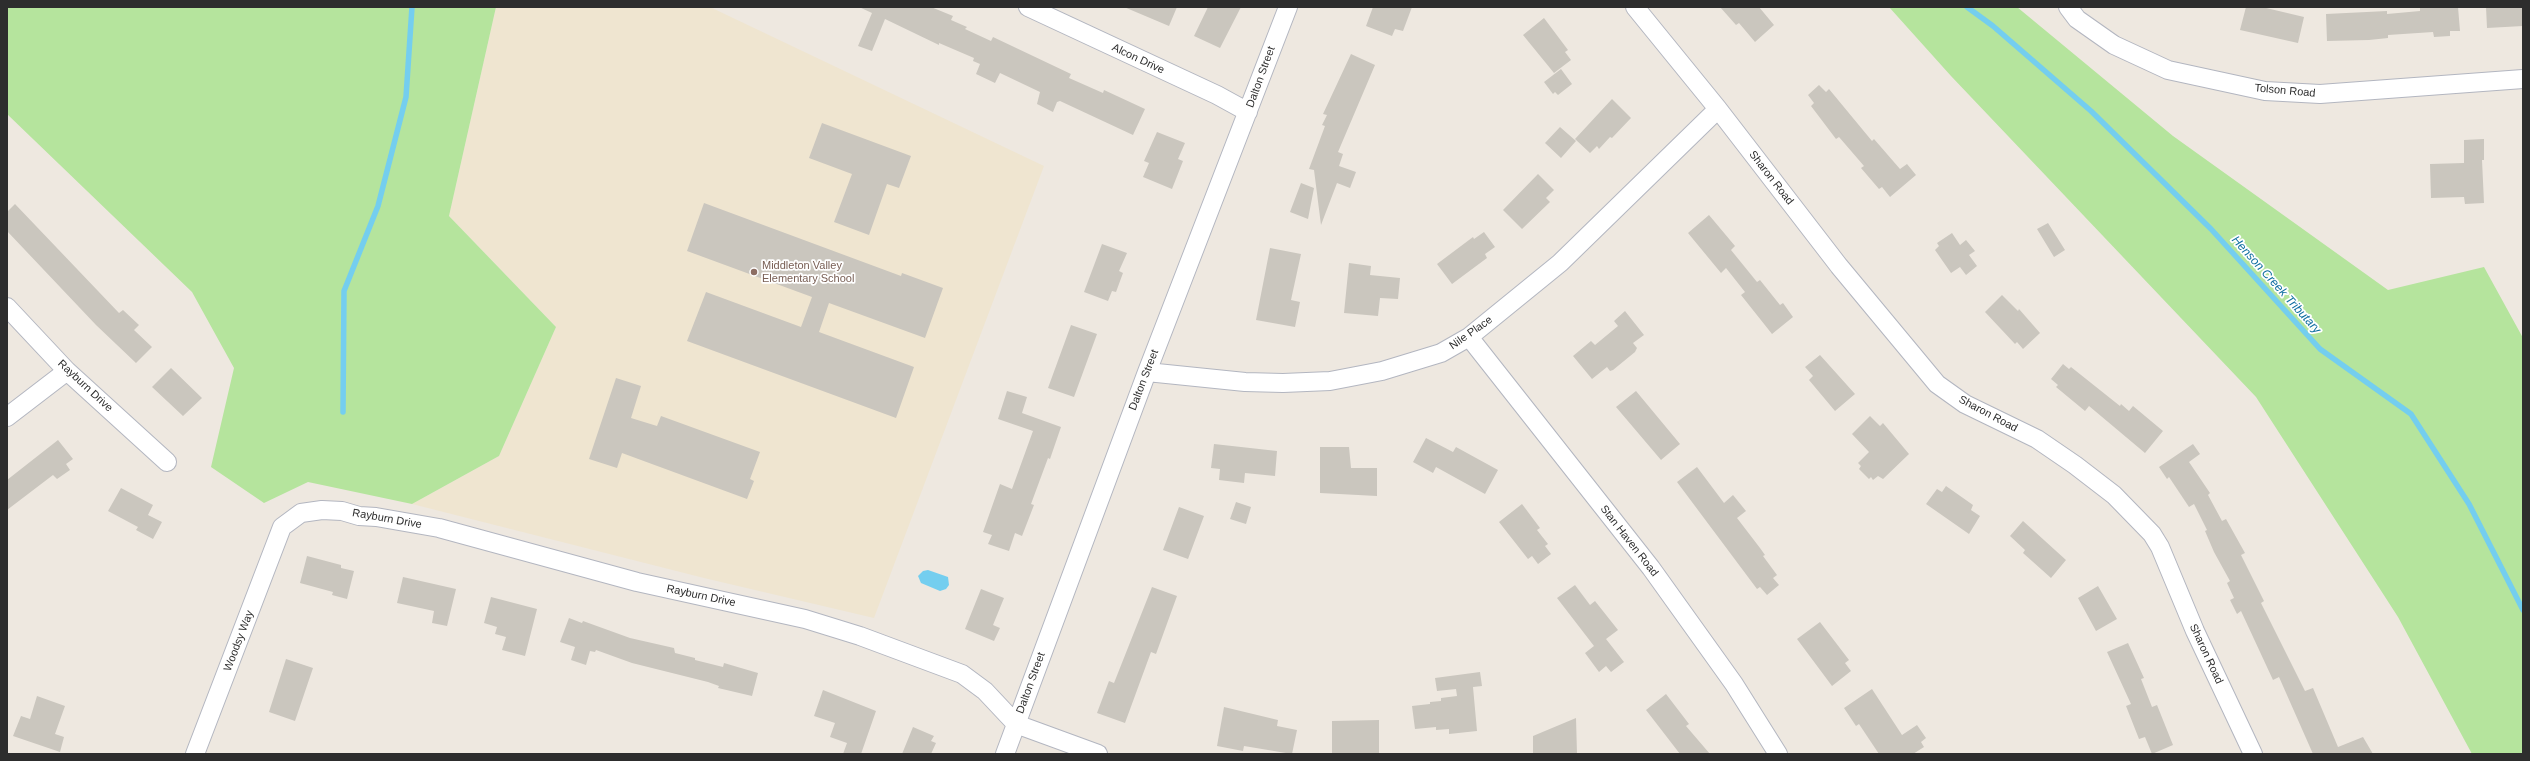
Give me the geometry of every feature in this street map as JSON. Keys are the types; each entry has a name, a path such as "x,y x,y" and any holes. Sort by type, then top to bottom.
{"street":[{"name":"Alcon Drive","path":"1028,7 1248,112"},
{"name":"Dalton Street","path":"1005,754 1147,372 1288,7"},
{"name":"Sharon Road","path":"1635,7 1718,109 1839,266 1937,384 1965,404 2037,439 2075,465 2114,495 2152,534 2160,547 2195,631 2253,754"},
{"name":"Tolson Road","path":"2073,9 2077,20 2114,45 2168,70 2264,91 2320,94 2523,79"},
{"name":"Nile Place","path":"1147,372 1245,382 1283,383 1330,381 1382,371 1424,360 1441,353 1469,337 1560,263 1718,109"},
{"name":"Rayburn Drive","path":"7,307 67,371 167,462"},
{"name":"Stan Haven Road","path":"1469,337 1651,568 1738,689 1778,754"},
{"path":"7,417 67,371"},
{"name":"Rayburn Drive","path":"282,527 301,513 322,510 376,517 439,528 637,582 805,619 912,654 962,674 986,691 1016,724 1098,754"},
{"name":"Woodsy Way","path":"195,754 282,527"}],"shaded area":[{"name":"Middleton Valley Elementary School","path":"496,7 710,7 1044,166 874,618 704,578 412,504 499,456 556,327 449,216"}],"green space":[{"path":"7,7 496,7 449,216 556,327 499,456 412,504 308,482 264,503 211,467 234,368 192,292 7,114"},
{"path":"1889,7 2017,7 2173,136 2388,290 2484,267 2523,338 2523,754 2472,754 2398,617 2256,397 1951,76"}],"water":[{"path":"928,570 948,577 949,585 946,589 940,591 921,583 918,576 923,571"}],"building":[{"path":"859,7 931,7 953,16 951,20 967,27 965,29 991,41 993,37 1071,74 1069,78 1103,93 1104,90 1145,109 1133,135 1060,101 1057,102 1053,112 1037,104 1040,92 1000,73 995,83 976,74 980,64 973,61 974,58 939,43 939,45 885,19 872,51 858,46 872,13"},
{"path":"1124,7 1177,7 1169,26"},
{"path":"1208,7 1241,7 1220,48 1194,36"},
{"path":"1373,7 1412,7 1403,31 1395,29 1392,36 1366,26"},
{"path":"1720,7 1759,7 1774,25 1755,42 1739,23 1736,25"},
{"path":"2246,7 2262,7 2304,17 2298,43 2240,30"},
{"path":"2458,7 2460,31 2450,31 2450,36 2434,37 2433,32 2388,35 2388,38 2369,40 2327,41 2326,14 2387,11 2387,14 2420,11 2420,8"},
{"path":"2486,7 2523,7 2523,26 2487,28"},
{"path":"1544,18 1568,50 1565,52 1571,60 1554,73 1523,35"},
{"path":"1351,54 1375,65 1338,152 1343,154 1339,166 1356,172 1350,188 1337,183 1321,225 1314,170 1309,169 1325,126 1322,125 1327,115 1323,114"},
{"path":"1561,69 1572,84 1558,95 1555,92 1553,94 1544,82"},
{"path":"1819,85 1826,92 1829,89 1872,141 1874,139 1900,169 1907,164 1916,175 1890,197 1882,187 1879,189 1861,168 1864,166 1839,137 1836,139 1811,106 1814,103 1808,95"},
{"path":"1612,99 1631,118 1612,138 1610,137 1599,149 1597,146 1590,153 1575,139"},
{"path":"822,123 911,156 899,188 887,184 869,235 834,222 852,174 809,158"},
{"path":"1560,127 1576,141 1561,158 1545,143"},
{"path":"1157,132 1185,143 1178,159 1183,161 1172,189 1143,177 1149,163 1144,161"},
{"path":"2484,139 2484,160 2482,160 2484,203 2465,204 2464,197 2431,198 2430,164 2464,163 2464,140"},
{"path":"1538,174 1554,190 1546,198 1550,202 1522,229 1503,210"},
{"path":"1301,183 1314,188 1308,219 1290,212"},
{"path":"704,203 901,276 902,273 943,288 925,338 829,303 819,332 914,367 896,418 687,341 706,292 801,327 812,297 687,251"},
{"path":"15,204 119,313 123,310 139,325 134,330 152,347 136,363 96,325 7,231 7,212"},
{"path":"1709,215 1735,246 1731,250 1757,282 1760,280 1780,305 1783,303 1793,317 1772,334 1741,295 1745,292 1726,268 1721,273 1688,233"},
{"path":"2048,223 2065,250 2054,257 2037,229"},
{"path":"1484,232 1495,247 1485,254 1487,258 1452,284 1437,264 1473,237 1474,239"},
{"path":"1952,233 1960,245 1966,240 1975,251 1969,255 1977,266 1966,275 1960,267 1951,273 1935,250 1939,246 1937,243"},
{"path":"1102,244 1127,253 1119,271 1123,273 1116,292 1112,291 1108,301 1084,292"},
{"path":"1270,248 1301,254 1291,300 1300,302 1295,327 1256,320"},
{"path":"1349,263 1371,266 1370,275 1400,278 1398,299 1380,298 1378,316 1344,313"},
{"path":"2002,295 2018,311 2019,309 2040,333 2023,349 2017,342 2015,344 1985,312"},
{"path":"1625,311 1644,335 1633,343 1637,348 1635,352 1613,370 1610,371 1607,367 1592,379 1573,356 1591,341 1595,345 1618,326 1614,321"},
{"path":"1071,325 1097,334 1074,397 1048,388"},
{"path":"1820,355 1855,394 1835,411 1809,380 1813,376 1805,367"},
{"path":"2063,364 2069,369 2071,367 2120,406 2121,404 2129,411 2133,406 2163,431 2145,453 2089,406 2085,411 2056,387 2058,385 2051,379"},
{"path":"171,368 202,398 183,416 152,387"},
{"path":"616,378 641,386 631,418 657,426 661,416 760,452 750,479 754,481 747,499 622,453 617,468 589,459"},
{"path":"1007,391 1027,397 1022,413 1061,427 1050,459 1048,458 1031,504 1034,505 1022,536 1015,533 1009,551 988,544 992,535 983,532 1000,484 1012,489 1033,431 998,419"},
{"path":"1636,391 1680,444 1661,460 1616,407"},
{"path":"1870,416 1880,426 1883,423 1909,454 1883,479 1878,476 1873,480 1871,477 1869,479 1859,469 1861,466 1858,463 1869,452 1852,434"},
{"path":"1426,438 1453,452 1456,447 1498,470 1485,494 1436,467 1433,473 1413,462"},
{"path":"58,440 73,459 66,464 70,470 57,479 53,475 7,510 7,480"},
{"path":"1214,444 1277,451 1275,476 1245,473 1244,483 1219,480 1220,469 1211,468"},
{"path":"2193,444 2200,454 2189,462 2210,493 2208,495 2222,521 2226,519 2245,553 2241,555 2264,601 2261,603 2305,691 2313,688 2338,747 2363,737 2373,754 2313,754 2279,677 2273,680 2241,611 2237,614 2230,600 2234,598 2227,583 2230,581 2214,552 2205,531 2207,530 2194,504 2189,507 2169,477 2167,479 2159,467"},
{"path":"1320,447 1349,447 1351,468 1377,468 1377,496 1320,493"},
{"path":"1697,467 1724,503 1733,495 1746,511 1737,518 1765,555 1763,556 1777,575 1773,578 1779,585 1767,595 1760,587 1757,589 1677,482"},
{"path":"1946,486 1973,505 1971,510 1980,516 1969,534 1926,504 1937,489 1942,492"},
{"path":"121,488 153,505 148,515 162,522 153,539 136,530 138,527 108,511"},
{"path":"1236,502 1251,507 1246,524 1230,519"},
{"path":"1522,504 1540,528 1537,530 1548,544 1545,546 1551,554 1538,564 1532,556 1528,559 1499,522"},
{"path":"1179,507 1204,516 1188,559 1163,550"},
{"path":"2023,521 2066,560 2051,578 2023,553 2025,550 2010,536"},
{"path":"307,556 341,565 341,568 354,571 347,599 332,595 333,592 300,583"},
{"path":"403,577 456,589 447,626 432,623 434,611 397,603"},
{"path":"1575,585 1590,605 1595,601 1618,630 1606,639 1624,662 1611,672 1606,666 1599,672 1585,653 1594,646 1557,598"},
{"path":"2098,586 2117,619 2096,631 2078,598"},
{"path":"1152,587 1177,596 1156,654 1151,652 1125,723 1097,713 1109,681 1114,683"},
{"path":"981,589 1004,598 993,625 1000,628 994,641 965,629"},
{"path":"491,597 537,609 525,656 502,650 506,637 495,634 497,627 484,623"},
{"path":"569,618 582,623 583,621 630,638 674,648 675,653 695,658 695,660 723,667 724,663 758,673 752,696 718,688 719,686 708,682 632,663 596,650 595,652 590,651 586,665 571,660 575,647 560,642"},
{"path":"1820,622 1849,660 1845,663 1851,671 1832,686 1797,639"},
{"path":"2128,643 2144,678 2141,679 2152,707 2157,705 2173,745 2152,754 2145,737 2139,739 2126,706 2131,704 2107,652"},
{"path":"286,659 313,668 295,721 269,712"},
{"path":"1480,672 1482,686 1473,687 1477,731 1449,734 1449,729 1436,730 1436,727 1415,729 1412,706 1430,704 1430,702 1441,701 1441,698 1457,696 1456,689 1437,691 1435,678"},
{"path":"1872,689 1902,735 1917,725 1926,738 1921,742 1924,747 1913,754 1879,754 1859,724 1856,726 1844,708"},
{"path":"823,690 876,711 861,754 843,754 847,743 830,737 835,723 814,716"},
{"path":"1666,694 1689,724 1686,726 1710,754 1680,754 1646,710"},
{"path":"37,696 65,706 55,734 64,737 60,752 13,736 21,716 30,719"},
{"path":"1224,707 1278,720 1277,726 1297,730 1292,754 1244,746 1243,751 1217,746"},
{"path":"1576,718 1577,754 1533,754 1533,736"},
{"path":"1379,720 1379,753 1332,753 1332,721"},
{"path":"913,727 934,736 931,741 936,743 931,754 902,754"}],"waterway":[{"path":"343,412 344,291 378,206 406,97 412,7"},
{"name":"Henson Creek Tributary","path":"1967,7 1993,26 2091,111 2211,229 2320,349 2411,414 2469,504 2523,610"}],"place":[{"name":"Middleton Valley Elementary School","path":"754,272"}]}
